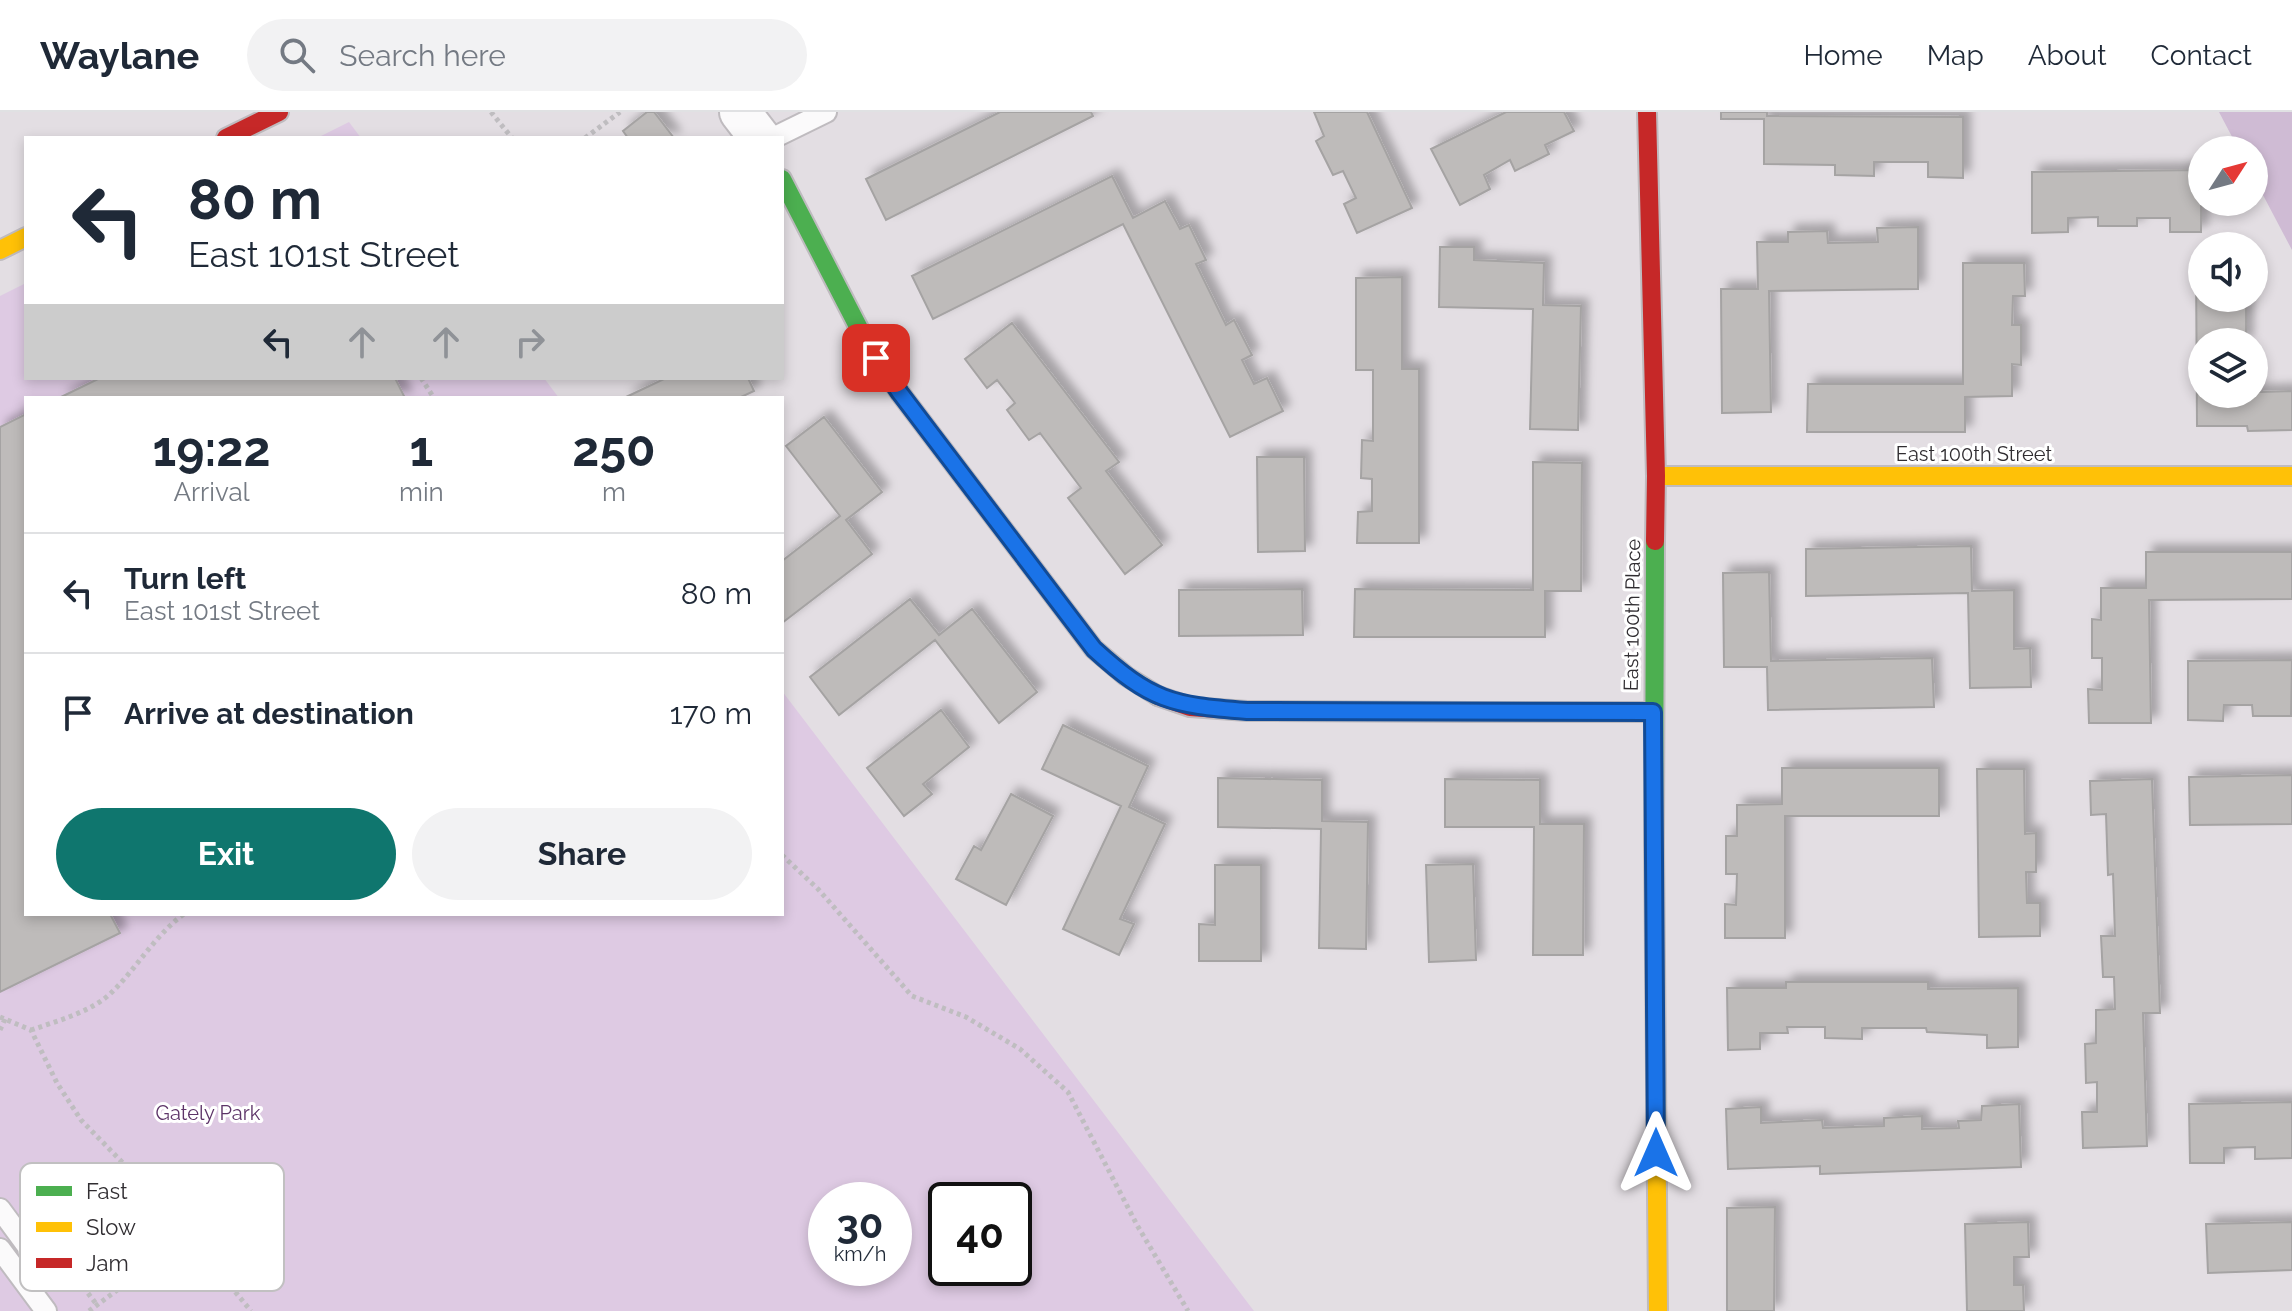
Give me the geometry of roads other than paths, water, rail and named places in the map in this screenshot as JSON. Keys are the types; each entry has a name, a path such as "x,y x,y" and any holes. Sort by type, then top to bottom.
{"street":[{"path":"230,136 279,112"},
{"path":"740,112 758,136"},
{"name":"East 100th Place","path":"1647,112 1656,476 1653,712 1658,1311"},
{"path":"784,185 865,340 900,393 1094,649 1121,674 1157,697 1189,706 1247,711 1653,712"},
{"path":"0,250 24,238"},
{"name":"East 100th Street","path":"1656,476 2292,476"}],"lane":[{"path":"777,136 826,112"},
{"path":"0,1209 20,1236"},
{"path":"0,1249 20,1276"}],"park label":[{"name":"Gately Park","path":"208,1113"}]}
